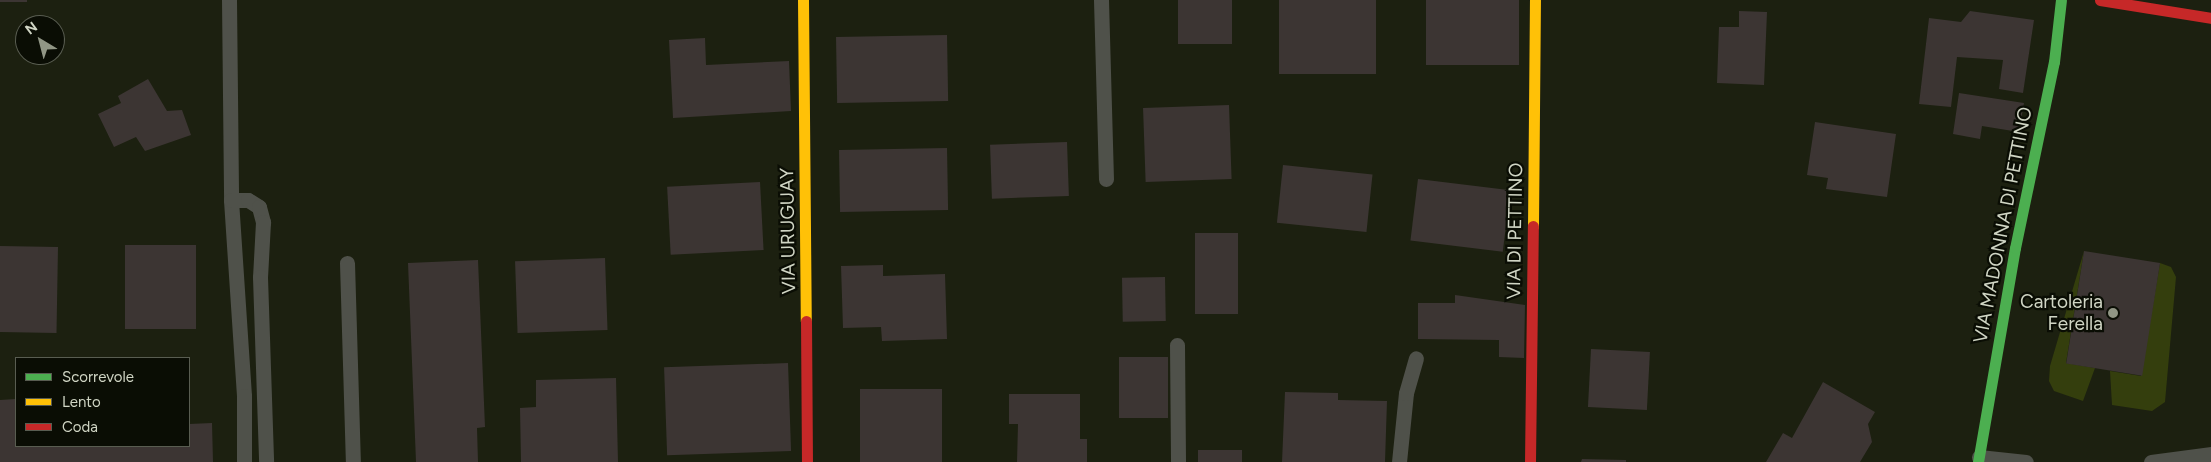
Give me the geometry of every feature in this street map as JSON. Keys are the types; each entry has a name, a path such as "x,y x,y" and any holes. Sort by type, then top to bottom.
{"street":[{"name":"VIA URUGUAY","path":"803,0 808,462"},
{"name":"VIA DI PETTINO","path":"1530,462 1535,0"},
{"name":"VIA MADONNA DI PETTINO","path":"1979,461 2014,248 2054,62 2061,0"},
{"path":"2100,0 2211,18"}],"lane":[{"path":"229,0 231,200 244,396 244,462"},
{"path":"1101,0 1106,179"},
{"path":"231,200 248,200 259,207 263,222 260,277 266,462"},
{"path":"347,263 353,462"},
{"path":"1177,345 1178,462"},
{"path":"1399,462 1406,393 1416,358"},
{"path":"2150,462 2211,454"},
{"path":"1979,461 2026,462"}],"green space":[{"path":"2084,251 2066,363 2095,368 2083,401 2054,391 2049,381 2050,366"},
{"path":"2160,263 2171,267 2176,277 2165,402 2152,411 2112,405 2110,371 2141,376"}],"building":[{"path":"0,0 27,0 27,2 0,2"},
{"path":"1178,0 1232,0 1232,44 1178,44"},
{"path":"1279,0 1376,0 1376,74 1279,74"},
{"path":"1426,0 1519,0 1519,65 1426,65"},
{"path":"1739,11 1767,12 1764,85 1717,83 1719,27 1739,27"},
{"path":"1970,11 2034,20 2023,93 1999,89 2003,60 1957,57 1951,107 1919,104 1929,18 1961,22"},
{"path":"947,35 948,101 837,103 836,37"},
{"path":"705,38 706,65 789,61 791,111 673,118 669,40"},
{"path":"148,79 167,111 182,110 191,135 145,151 136,137 114,147 98,114 121,103 118,96"},
{"path":"1959,93 2024,103 2019,132 1982,126 1980,139 1953,134"},
{"path":"1229,105 1232,179 1146,182 1143,108"},
{"path":"1815,122 1896,134 1887,197 1826,189 1828,178 1807,175"},
{"path":"1067,142 1069,196 992,199 990,145"},
{"path":"947,148 948,210 840,212 839,150"},
{"path":"1283,165 1373,174 1366,232 1277,223"},
{"path":"1418,179 1510,190 1503,252 1410,241"},
{"path":"760,182 764,250 671,255 667,187"},
{"path":"1195,233 1238,233 1238,314 1195,314"},
{"path":"125,245 196,245 196,329 125,329"},
{"path":"0,246 58,247 56,333 0,332"},
{"name":"Cartoleria Ferella","path":"2084,251 2160,263 2142,376 2066,364"},
{"path":"605,258 608,330 518,333 515,261"},
{"path":"478,260 485,427 477,428 478,462 416,462 408,263"},
{"path":"883,265 883,276 945,274 947,339 882,341 881,327 843,328 841,266"},
{"path":"1165,277 1166,321 1123,322 1122,278"},
{"path":"1455,295 1525,305 1524,358 1499,357 1499,340 1418,339 1418,303 1455,303"},
{"path":"1591,349 1650,352 1647,410 1588,407"},
{"path":"1119,357 1168,357 1168,418 1119,418"},
{"path":"788,363 791,451 667,455 664,367"},
{"path":"616,378 618,462 521,462 520,408 536,407 536,380"},
{"path":"1823,382 1875,412 1868,424 1872,442 1860,462 1766,462 1783,433 1792,438"},
{"path":"860,389 942,389 942,462 860,462"},
{"path":"1285,392 1338,393 1338,400 1387,401 1385,462 1282,462"},
{"path":"1009,394 1080,394 1080,439 1087,439 1087,462 1017,462 1018,424 1009,424"},
{"path":"15,399 15,447 190,447 190,424 212,423 213,462 0,462 0,400"},
{"path":"1198,450 1242,450 1242,462 1198,462"},
{"path":"1582,459 1626,460 1626,462 1581,462"}],"traffic: fast":[{"path":"1978,462 2015,248 2054,62 2061,0"}],"traffic: slow":[{"path":"803,0 806,321"},
{"path":"1533,226 1535,0"}],"traffic: jam":[{"path":"2100,0 2211,18"},
{"path":"1530,462 1533,226"},
{"path":"806,321 807,462"}],"place":[{"name":"Cartoleria Ferella","path":"2113,313"}]}
